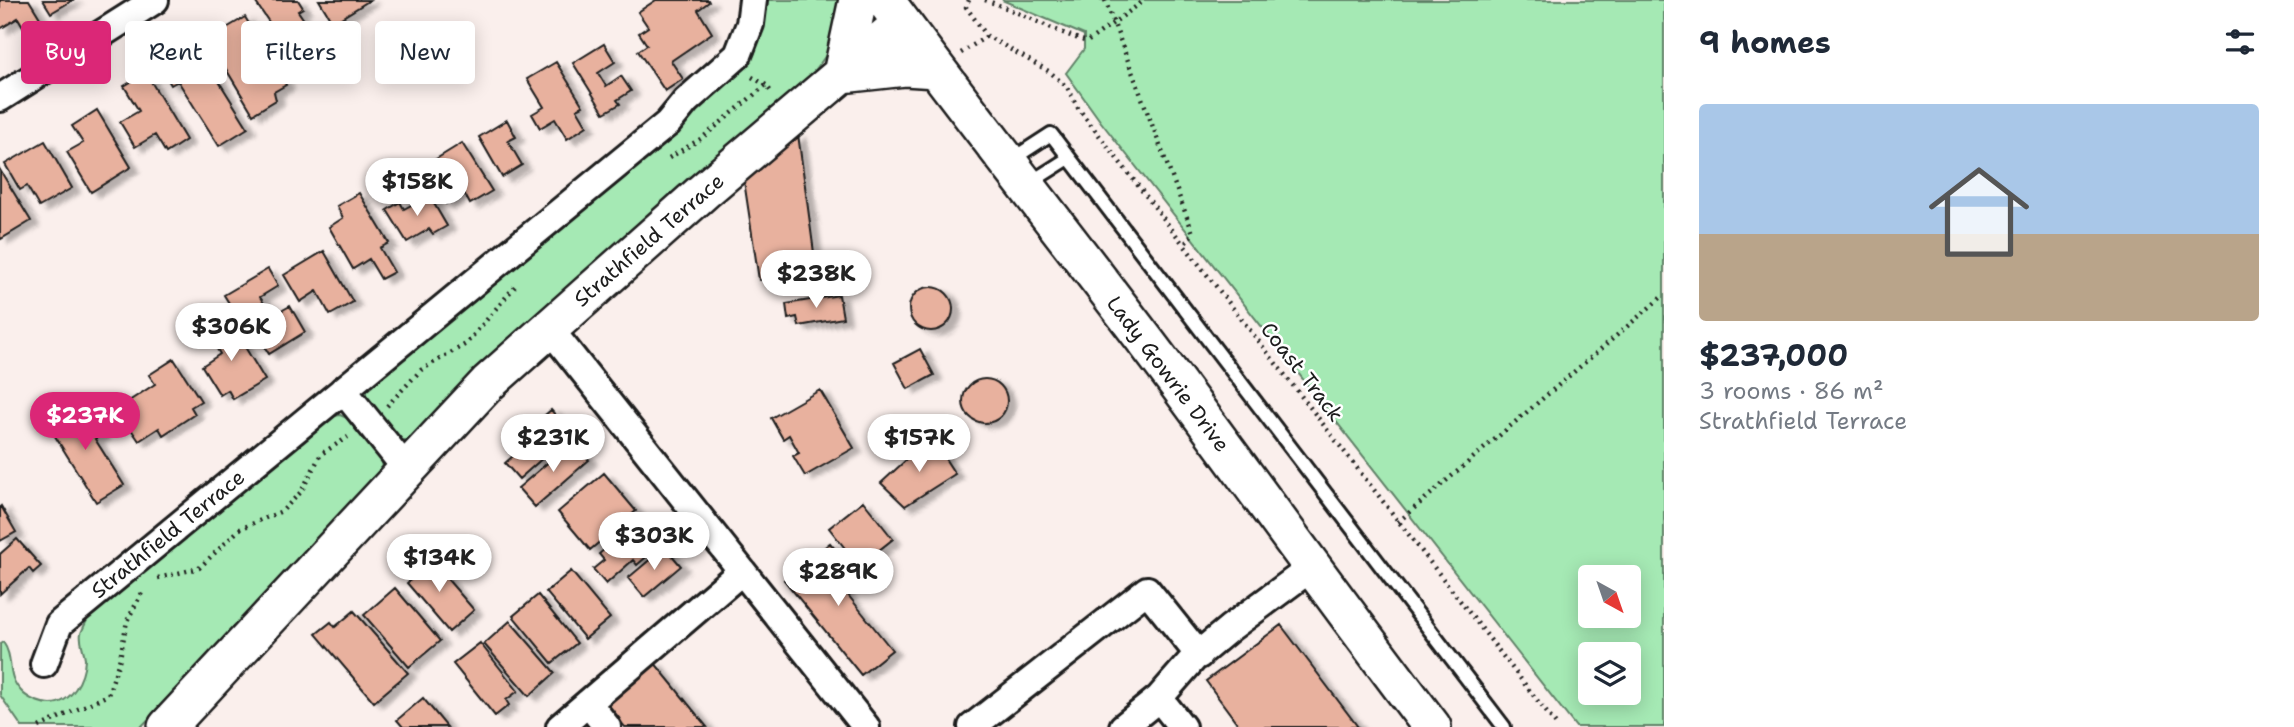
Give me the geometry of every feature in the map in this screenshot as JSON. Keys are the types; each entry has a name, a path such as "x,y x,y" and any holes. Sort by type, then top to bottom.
{"main road":[{"path":"858,0 842,74 948,62"},
{"name":"Strathfield Terrace","path":"167,727 488,383 704,191 842,74 894,11"},
{"name":"Lady Gowrie Drive","path":"894,11 948,62 1017,174 1168,371 1311,568 1432,727"}],"street":[{"path":"0,98 155,0"},
{"name":"Strathfield Terrace","path":"44,664 59,624 668,123 686,101 738,55 750,24 753,0"},
{"path":"549,328 866,727"},
{"path":"343,390 408,471"},
{"path":"1123,727 1159,698 1199,654 1311,568"},
{"path":"560,727 742,571"},
{"path":"972,727 1147,590 1199,654"},
{"path":"1159,698 1182,727"},
{"path":"588,704 607,727"}],"lane":[{"path":"1017,174 1051,134 1504,727"},
{"path":"1017,174 1069,158"}],"path":[{"path":"948,62 987,36 966,7 969,0"},
{"path":"985,0 1059,33 1087,42 1145,0"},
{"path":"1105,0 1193,233 1184,245"},
{"name":"Coast Track","path":"987,36 1050,72 1067,86 1078,108 1558,727"},
{"path":"742,71 766,85 780,101"},
{"path":"1398,522 1664,295"}],"green space":[{"path":"766,0 844,0 836,41 809,79 415,435 409,440 400,440 366,401 366,391 373,380 754,55 762,30"},
{"path":"1002,0 1664,0 1664,727 1576,727 1101,122 1066,73 1084,49 1084,35"},
{"path":"340,415 347,418 381,459 381,474 141,727 22,727 0,695 0,644 3,642 7,648 13,679 24,694 47,704 58,703 71,695 82,675 85,660 81,633 88,618 330,417"}],"building":[{"path":"0,0 29,0 40,18 21,23 18,18 0,29"},
{"path":"43,0 73,0 51,13"},
{"path":"254,0 298,0 303,8 298,11 305,21 268,21"},
{"path":"319,0 370,0 336,21 332,21"},
{"path":"656,0 709,2 698,10 712,33 671,61 683,79 665,91 638,51 647,45 639,33 648,27 638,12"},
{"path":"245,17 247,21 241,21 241,84 286,85 274,92 276,100 253,114 227,71 227,28"},
{"path":"604,44 615,62 598,73 606,86 621,76 631,91 617,100 620,104 604,113 573,63"},
{"path":"556,62 583,106 577,109 587,126 567,139 555,119 540,128 532,114 544,107 527,79"},
{"path":"153,84 186,140 166,153 155,135 135,147 120,122 139,111 124,86"},
{"path":"180,84 221,84 248,128 219,146"},
{"path":"97,110 131,167 91,192 67,152 83,143 72,126"},
{"path":"507,120 516,137 508,141 522,165 502,177 479,137"},
{"path":"798,134 817,275 759,280 744,181"},
{"path":"45,141 72,188 39,207 27,186 20,190 5,164"},
{"path":"462,143 492,191 470,204 464,193 446,204 423,167"},
{"path":"0,170 31,221 1,239 0,237"},
{"path":"359,193 389,243 380,248 394,272 381,279 369,259 353,269 329,227 343,218 337,206"},
{"path":"429,195 447,226 433,234 429,229 407,242 387,210 400,202 404,209"},
{"path":"324,251 353,302 330,315 317,291 300,302 284,275"},
{"path":"268,269 278,286 260,297 272,316 290,306 305,332 269,354 245,314 238,318 224,295"},
{"path":"931,287 946,294 953,309 946,324 931,331 916,324 909,309 916,294"},
{"path":"839,295 843,318 799,326 797,317 788,319 786,304"},
{"path":"228,319 265,380 233,399 228,390 220,395 202,366 220,354 207,332"},
{"path":"920,349 934,375 908,389 894,363"},
{"path":"174,359 201,401 191,407 195,414 163,435 159,428 139,441 126,422 130,420 125,412 130,409 126,403 155,384 149,375"},
{"path":"985,379 1000,386 1007,401 1000,416 985,423 970,416 963,401 970,386"},
{"path":"820,390 854,448 805,476 793,456 799,453 789,435 783,439 771,418"},
{"path":"84,406 102,435 95,439 124,485 96,502 45,420 61,410 66,417"},
{"path":"551,410 571,433 519,479 505,463 513,456 506,448"},
{"path":"931,437 955,474 905,506 881,483"},
{"path":"572,442 589,460 535,507 518,488"},
{"path":"604,473 636,511 590,550 558,512"},
{"path":"863,501 893,539 859,566 829,528"},
{"path":"0,507 16,532 0,541"},
{"path":"639,520 660,545 637,565 633,560 606,584 593,569 604,560 599,554"},
{"path":"17,539 41,566 33,573 29,568 0,594 0,554"},
{"path":"830,543 859,578 844,590 892,650 861,675 784,580"},
{"path":"665,547 681,566 644,597 628,578"},
{"path":"424,552 474,610 449,632 407,583 419,572 411,563"},
{"path":"571,571 610,618 585,639 546,592"},
{"path":"395,588 440,641 409,667 364,615"},
{"path":"538,595 577,643 552,663 513,616"},
{"path":"354,611 408,673 374,702 316,634 331,622 335,627"},
{"path":"510,621 555,673 529,696 484,644"},
{"path":"1281,625 1358,727 1240,727 1206,681"},
{"path":"480,643 518,691 506,700 509,705 495,716 453,664"},
{"path":"654,662 707,727 625,727 605,702"},
{"path":"423,698 447,727 403,727 397,720"}]}
